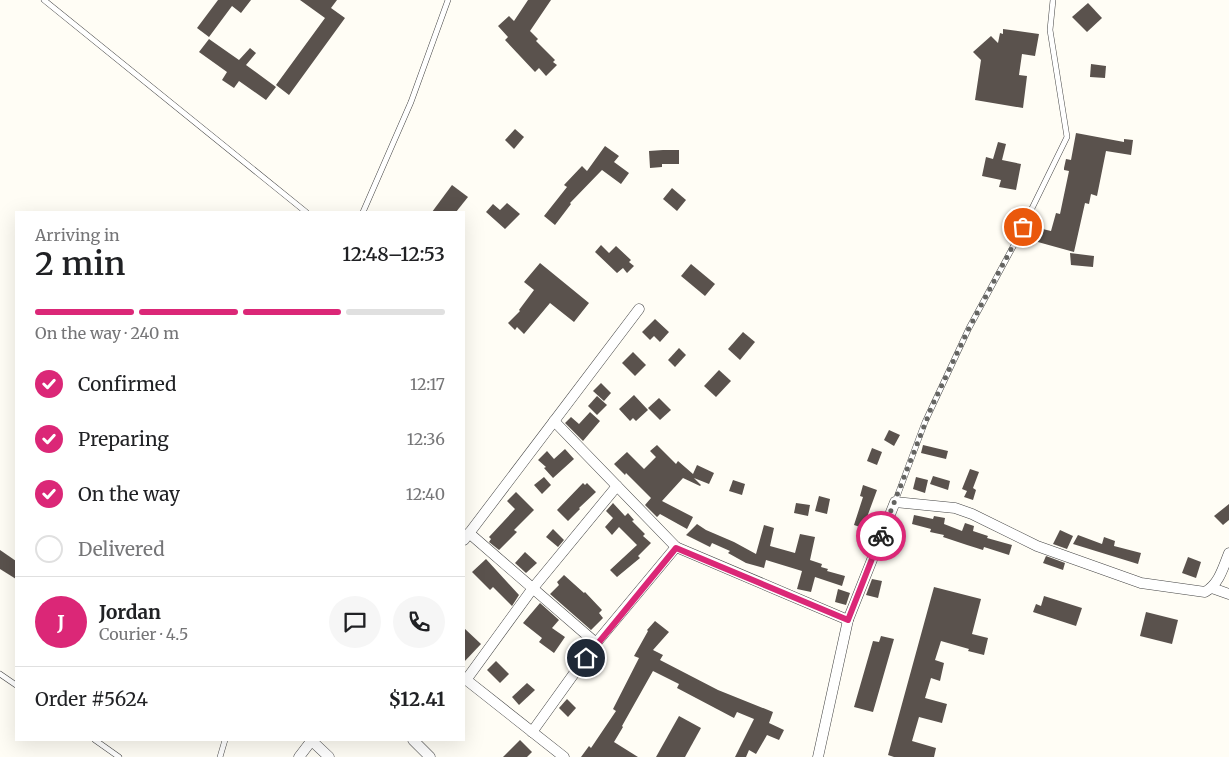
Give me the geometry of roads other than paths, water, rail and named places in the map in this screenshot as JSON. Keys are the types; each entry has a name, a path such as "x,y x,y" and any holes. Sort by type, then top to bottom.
{"street":[{"path":"596,643 533,588 466,537 639,308"},
{"path":"554,420 676,548 848,620"},
{"path":"564,757 465,679 533,588 617,486"},
{"path":"818,757 848,620 895,502 955,508 972,514 1037,546 1141,582 1205,592 1212,588 1229,553"},
{"path":"532,732 596,643 676,548"},
{"path":"1212,588 1229,594"},
{"path":"299,757 311,741"},
{"path":"313,741 329,757"},
{"path":"414,741 430,757"}],"lane":[{"path":"44,0 305,211"},
{"path":"363,211 411,102 448,0"},
{"path":"895,502 925,422 969,328 1014,244 1067,137 1050,30 1053,0"},
{"path":"0,674 15,684"},
{"path":"96,741 120,757"},
{"path":"220,757 225,741"}]}
